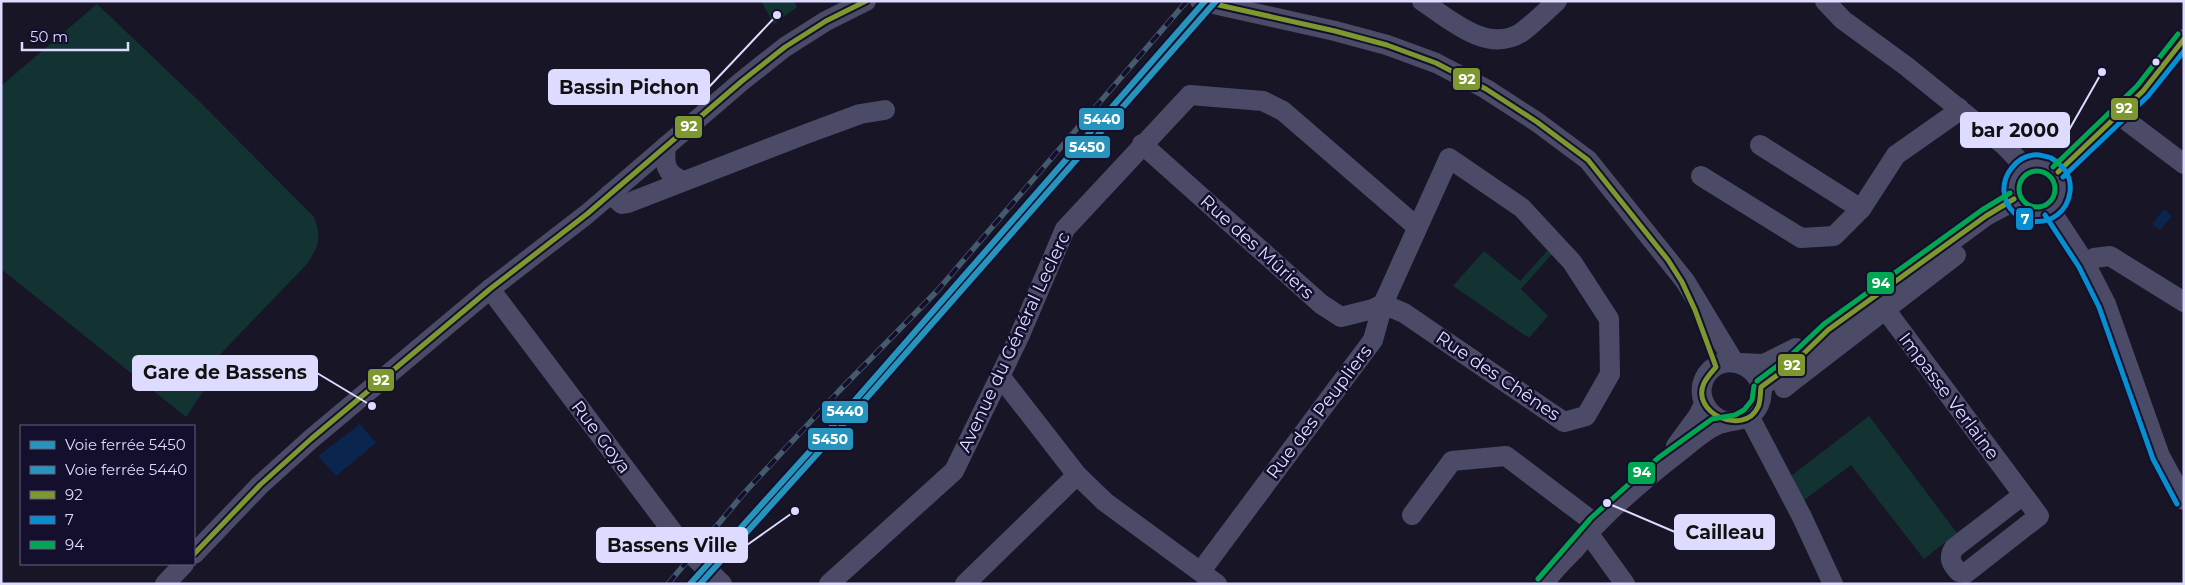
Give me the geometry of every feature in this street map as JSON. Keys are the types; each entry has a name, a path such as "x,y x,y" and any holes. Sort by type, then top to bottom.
{"street":[{"path":"195,553 260,485 311,439 490,289 610,194 742,81 786,47 826,21 866,1"},
{"path":"1200,1 1387,45 1436,63 1486,89 1537,122 1588,160 1668,260 1682,282 1725,365"},
{"path":"1422,1 1466,31 1482,37 1500,40 1521,32 1557,1"},
{"path":"1825,1 1843,20 1959,108 2005,146 2024,166"},
{"path":"2058,172 2143,91 2184,39"},
{"name":"Avenue du Général Leclerc","path":"829,584 954,471 1000,376 1065,229 1142,144 1190,95 1263,100 1283,111 1417,227"},
{"path":"1701,176 1801,238 1834,236 1861,209 1896,155 1953,115 1959,108"},
{"path":"610,194 622,204 628,203 860,114 885,110"},
{"path":"2119,115 2184,164"},
{"name":"Rue des Mûriers","path":"1142,144 1321,304 1341,317 1373,309 1383,304"},
{"path":"1760,145 1861,209"},
{"path":"666,146 664,162 668,172 674,178 682,181"},
{"name":"Rue des Peupliers","path":"1201,571 1373,340 1383,304 1449,158"},
{"name":"Rue des Chênes","path":"1383,304 1404,313 1564,422 1586,416 1610,374 1609,319 1572,262 1522,208 1449,158"},
{"path":"2039,162 2058,172 2062,180 2063,194 2060,201 2051,211 2034,214 2026,211 2014,199 2012,184 2014,177 2024,166 2039,162"},
{"path":"1761,387 1792,375 1881,304 1979,221 2014,199"},
{"path":"2051,211 2084,263 2106,304 2160,456 2184,500"},
{"path":"2084,263 2094,258 2110,256 2184,302"},
{"name":"Rue Goya","path":"490,289 685,548 720,582"},
{"path":"1726,422 1713,416 1704,404 1703,383 1708,374 1725,365 1770,362 1817,334 1881,304"},
{"name":"Impasse Verlaine","path":"1881,304 2023,495"},
{"path":"1792,375 1828,330"},
{"path":"1544,584 1592,529 1663,464 1710,429 1726,422 1737,422 1749,416 1760,403 1761,387 1758,378 1751,370 1743,365 1725,365"},
{"path":"1000,376 1077,475 1105,502 1217,584"},
{"path":"1663,464 1698,416 1704,404"},
{"path":"1749,416 1802,517 1834,584"},
{"path":"1412,515 1452,461 1506,456 1592,529 1625,584"},
{"path":"965,584 1077,475"},
{"path":"165,584 183,565"}],"green space":[{"path":"761,1 794,1 797,7 774,24"},
{"path":"97,4 199,101 314,217 318,231 318,242 314,253 306,265 206,369 213,377 186,417 1,269 1,86"},
{"path":"1549,249 1553,253 1521,289 1548,316 1529,338 1453,286 1484,251 1520,281"},
{"path":"1869,416 1957,533 1924,559 1851,465 1804,500 1791,476"}],"water":[{"path":"2164,209 2172,216 2160,230 2152,224"},
{"path":"360,424 376,443 336,476 318,456"}],"railway":[{"path":"668,584 745,492 839,391 937,291 1187,1"}],"rail line":[{"name":"5440","path":"690,584 821,439 1205,1"},
{"name":"5450","path":"700,584 827,443 1216,1"}],"transit line":[{"name":"92","path":"195,553 260,485 311,439 490,289 587,214 742,81 785,47 826,21 866,1"},
{"name":"92","path":"1201,1 1335,31 1387,45 1436,63 1486,89 1537,122 1588,160 1668,260 1682,282 1695,310 1716,367 1704,383 1702,394 1705,404 1711,412 1720,418 1742,420 1751,416 1759,405 1761,387 1794,363 1828,330 1986,216 2014,199"},
{"name":"94","path":"2053,167 2137,86 2178,34"},
{"name":"92","path":"2058,172 2143,91 2184,39"},
{"name":"7","path":"2063,177 2148,96 2184,51"},
{"name":"7","path":"2048,157 2039,155 2027,156 2012,167 2006,178 2004,191 2007,204 2015,213 2025,219 2036,222 2047,220 2058,215 2066,205 2070,192 2070,181 2060,164 2051,158"},
{"name":"94","path":"2037,171 2049,177 2055,189 2049,201 2037,207 2025,201 2019,189 2025,177 2037,171"},
{"name":"94","path":"1757,381 1789,357 1824,324 1982,210 2010,193"},
{"name":"7","path":"2045,215 2079,267 2099,307 2153,459 2177,504"},
{"name":"94","path":"1538,579 1591,518 1658,458 1712,419 1735,415 1744,410 1752,400 1754,386"}],"place":[{"name":"Bassin Pichon","path":"777,15"},
{"name":"bar 2000","path":"2102,72"},
{"name":"Gare de Bassens","path":"372,406"},
{"name":"Cailleau","path":"1607,503"},
{"name":"Bassens Ville","path":"795,511"}]}
